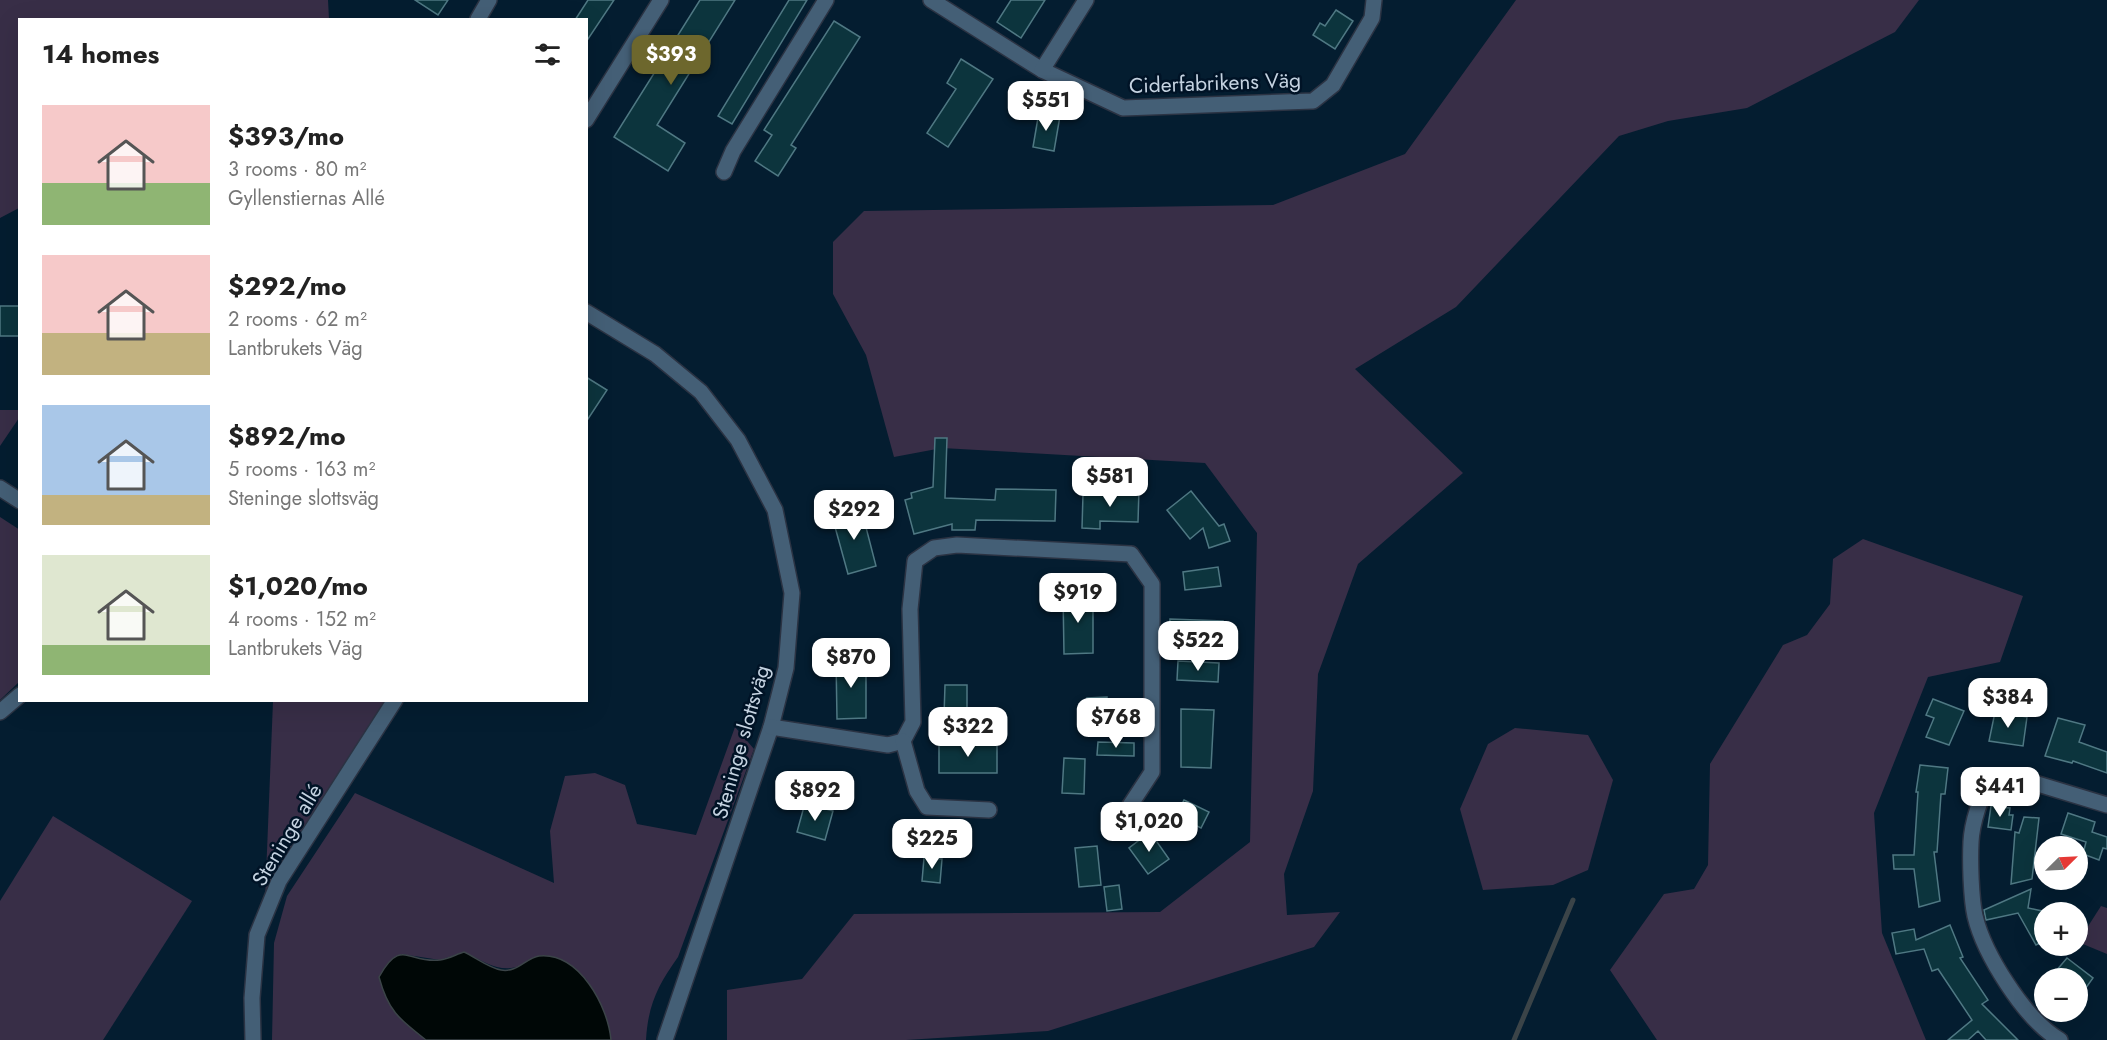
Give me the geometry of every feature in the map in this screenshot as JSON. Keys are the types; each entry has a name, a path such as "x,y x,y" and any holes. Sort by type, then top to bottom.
{"street":[{"path":"479,18 489,0"},
{"path":"588,117 661,0"},
{"path":"724,172 733,152 826,0"},
{"name":"Ciderfabrikens Väg","path":"931,0 950,5 1042,70 1123,108 1312,101 1334,86 1372,18 1374,0"},
{"path":"1042,70 1086,0"},
{"name":"Steninge slottsväg","path":"588,313 655,354 701,392 738,440 775,510 792,593 786,669 771,727 665,1040"},
{"path":"0,488 18,500"},
{"path":"989,810 927,807 916,791 903,741 913,722 910,609 915,561 934,548 957,545 1131,554 1152,584 1152,772 1129,807"},
{"path":"0,712 18,697"},
{"name":"Steninge allé","path":"253,1040 252,998 257,935 279,881 394,702"},
{"path":"771,727 888,746 903,741"},
{"path":"2060,1040 2020,1003 1993,962 1975,916 1971,842 1980,801 1990,776 2018,778 2107,805"}],"shaded area":[{"path":"0,0 328,0 329,18 18,18 18,209 0,218"},
{"path":"1516,0 1919,0 1895,32 1747,108 1668,121 1619,136 1456,307 1355,369 1463,473 1358,564 1318,674 1313,791 1284,874 1287,915 1340,912 1314,947 1048,1031 906,1040 727,1040 727,990 802,979 854,914 1160,912 1250,842 1257,533 1205,463 942,448 894,457 866,355 833,294 833,242 864,211 1273,205 1405,154"},
{"path":"0,410 18,410 18,419 0,446"},
{"path":"0,517 18,529 18,683 0,700"},
{"path":"1863,539 2023,596 2000,662 1928,677 1874,813 1882,933 1926,1040 1657,1040 1610,970 1664,894 1694,889 1708,865 1710,764 1783,645 1807,635 1830,604 1833,559"},
{"path":"273,702 388,702 265,901"},
{"path":"735,727 754,749 678,957 655,996 649,1016 646,1040 611,1040 596,994 586,979 536,957 516,967 500,968 464,952 440,960 401,954 404,1022 427,1040 272,1040 274,943 287,896 355,793 554,883 550,831 565,776 595,773 625,785 637,824 696,835"},
{"path":"1515,728 1588,735 1613,780 1588,870 1553,885 1483,890 1460,809 1488,744"},
{"path":"53,816 192,901 103,1040 0,1040 0,901"},
{"path":"2101,906 2107,908 2107,954 2088,946 2088,926"},
{"path":"464,952 501,970 512,969 539,956 553,957 567,963 579,972 597,997 609,1026 611,1040 426,1040 396,1013 386,998 379,977 393,958 400,955 440,960"}],"building":[{"path":"415,0 448,0 438,15"},
{"path":"588,0 614,0 588,39 588,18 576,18"},
{"path":"700,0 735,0 657,125 685,143 668,171 614,137"},
{"path":"789,0 807,0 732,124 718,116"},
{"path":"1011,0 1045,0 1021,38 997,22"},
{"path":"1336,10 1353,21 1335,49 1313,35 1320,23 1325,26"},
{"path":"834,21 860,37 791,145 796,148 778,176 755,161 772,135 764,130"},
{"path":"961,59 993,79 948,147 927,133 956,89 947,83"},
{"path":"1039,112 1060,116 1054,151 1033,147"},
{"path":"0,306 18,306 18,336 0,336"},
{"path":"588,378 607,390 588,419"},
{"path":"935,438 947,438 945,498 995,500 996,489 1056,490 1055,521 976,520 975,530 952,530 952,524 914,534 905,500 912,498 911,493 933,487"},
{"path":"1117,488 1139,489 1138,522 1100,521 1100,529 1082,528 1083,494 1116,495"},
{"path":"1191,491 1219,526 1224,524 1230,541 1209,548 1203,528 1190,539 1167,510"},
{"path":"861,508 876,566 848,574 832,516"},
{"path":"1218,567 1221,586 1185,590 1183,572"},
{"path":"1063,594 1093,594 1093,653 1064,654"},
{"path":"1170,619 1223,621 1222,639 1169,637"},
{"path":"836,659 866,659 866,718 837,719"},
{"path":"1178,661 1219,663 1218,682 1177,680"},
{"path":"945,685 967,685 967,716 944,716"},
{"path":"1107,697 1108,732 1088,732 1087,698"},
{"path":"1933,699 1964,711 1949,745 1926,737 1934,718 1926,715"},
{"path":"1181,709 1214,710 1211,768 1181,767"},
{"path":"1995,712 2027,717 2023,746 1989,741"},
{"path":"2058,718 2085,725 2079,742 2107,752 2107,773 2073,761 2072,763 2045,756"},
{"path":"939,742 997,742 997,773 939,773"},
{"path":"1098,742 1134,743 1134,756 1097,755"},
{"path":"1064,758 1085,759 1084,794 1062,793"},
{"path":"1920,765 1948,768 1945,794 1941,794 1937,852 1934,852 1940,901 1919,907 1914,869 1894,869 1893,855 1914,855 1918,792 1916,792"},
{"path":"1184,800 1209,812 1201,828 1176,816"},
{"path":"805,803 833,811 825,840 797,832"},
{"path":"1991,806 2010,808 2009,815 2013,815 2011,830 1988,827"},
{"path":"2068,813 2095,822 2092,832 2107,837 2107,849 2103,848 2099,860 2088,856 2088,836 2061,834"},
{"path":"2024,817 2039,818 2037,836 2034,836 2032,879 2011,884 2015,832 2019,833"},
{"path":"1150,832 1169,859 1148,874 1129,848"},
{"path":"1097,846 1101,885 1079,887 1075,848"},
{"path":"924,858 942,859 940,883 922,881"},
{"path":"1119,885 1122,909 1107,911 1104,887"},
{"path":"2031,889 2028,908 2034,909 2034,941 2018,913 1986,920 1984,910"},
{"path":"1950,925 1963,957 1960,958 1988,1000 1982,1004 2018,1040 1986,1040 1978,1031 1968,1040 1948,1040 1972,1020 1938,969 1932,971 1924,949 1896,954 1892,933 1914,929 1916,940"},
{"path":"2067,958 2080,968 2058,968"},
{"path":"2088,974 2093,978 2088,985"}],"waterway":[{"path":"1514,1040 1573,900"}]}
